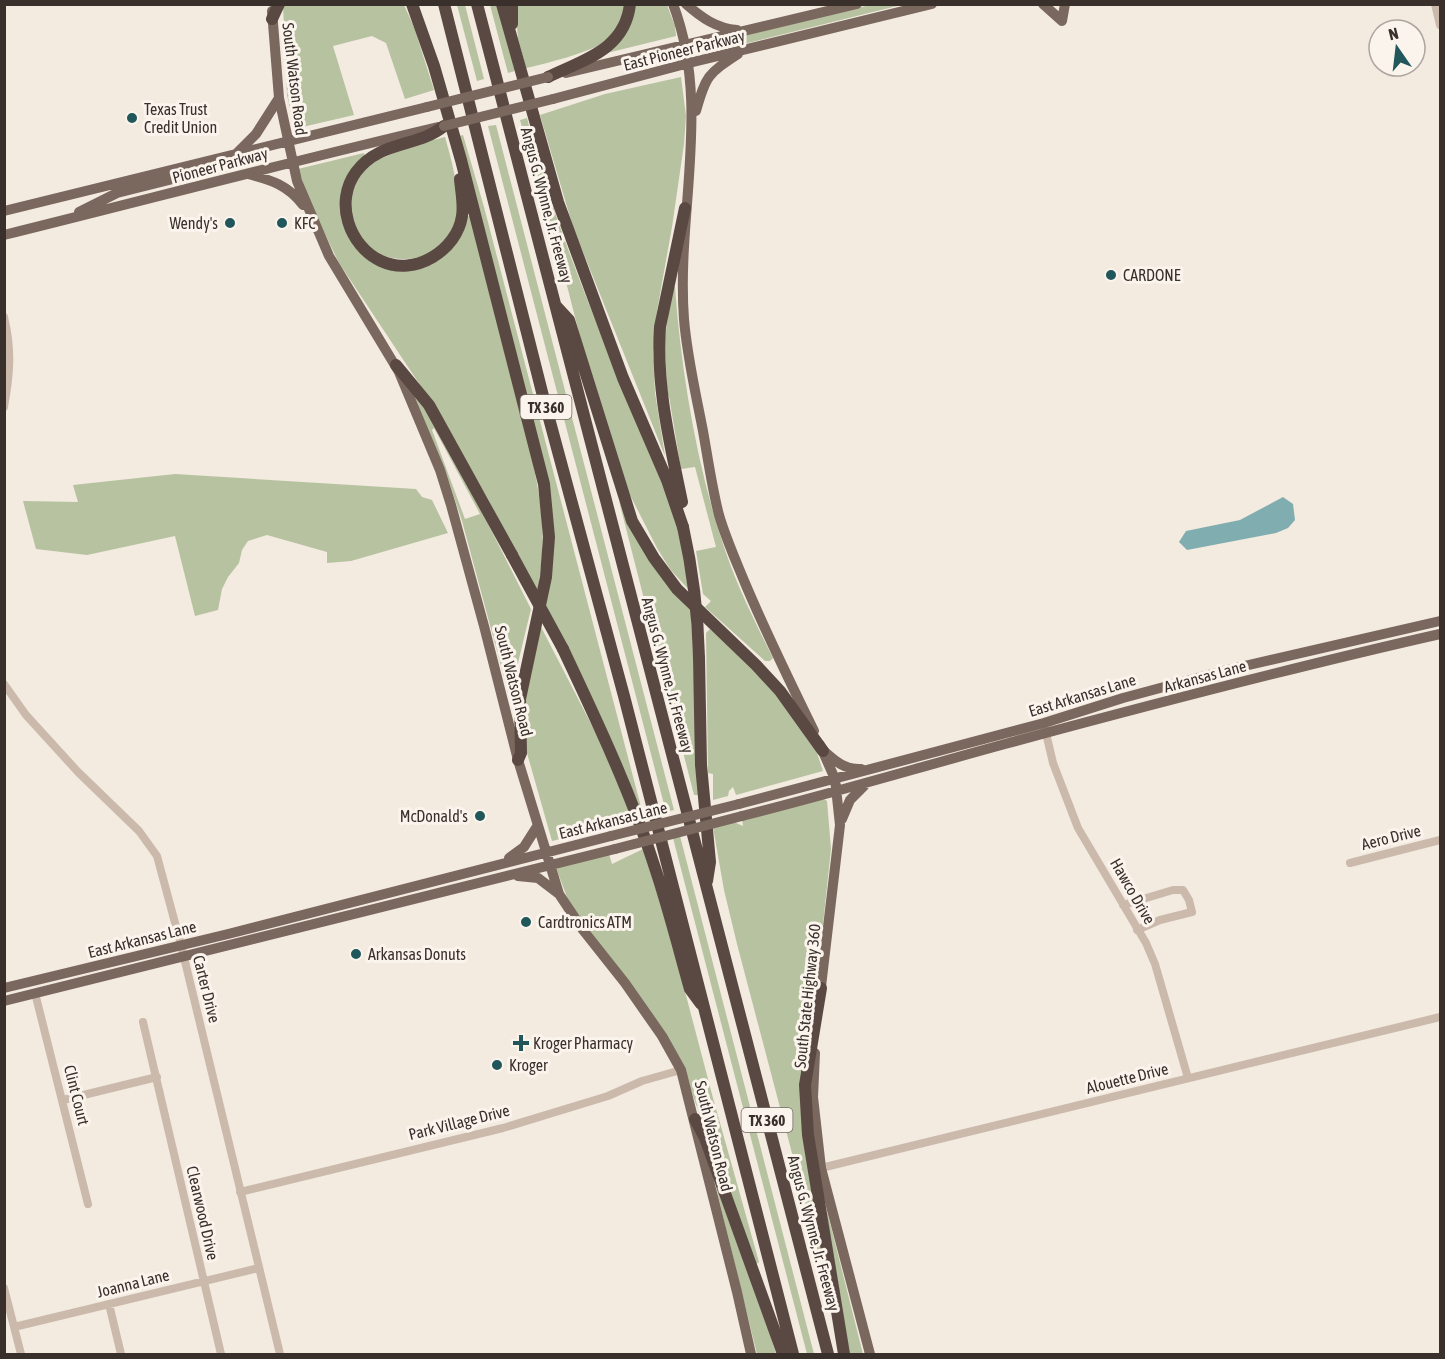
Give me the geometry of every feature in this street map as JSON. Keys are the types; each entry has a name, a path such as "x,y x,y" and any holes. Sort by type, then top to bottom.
{"highway":[{"path":"272,19 279,4"},
{"path":"412,4 435,66 461,160 546,498 549,537 546,577 520,699 521,753 518,760"},
{"name":"TX 360","path":"444,4 543,396 624,696 793,1354"},
{"name":"Angus G. Wynne, Jr. Freeway","path":"477,4 828,1354"},
{"path":"502,4 558,202 623,378 667,480 683,527 694,582 698,621 700,765 710,862 706,885"},
{"path":"512,4 514,34 512,43"},
{"path":"548,77 605,49 618,38 625,24 630,4"},
{"path":"444,126 435,134 377,153 356,172 351,181 345,204 350,226 361,247 383,262 404,265 422,263 444,250 461,225 463,213 459,172 461,160"},
{"path":"683,527 682,503 661,399 659,347 660,327 685,208"},
{"path":"556,305 569,320 632,521 654,558 677,589 780,691 823,751"},
{"path":"396,365 429,405 563,649 598,723 635,813 656,870 690,989 705,1010"},
{"path":"821,988 805,1085 808,1134 844,1354"},
{"path":"695,1119 709,1149 783,1354"}],"main road":[{"name":"South Watson Road","path":"272,4 279,98 292,162 310,215 329,256 396,365 440,470 518,760 559,894 662,1036 681,1070 695,1119 751,1354"},
{"path":"673,4 689,63 692,123 685,208 684,318 688,353 719,515 770,642 835,779"},
{"path":"686,4 710,23 721,28 746,31"},
{"name":"East Pioneer Parkway","path":"428,107 857,4"},
{"name":"East Pioneer Parkway","path":"444,126 932,4"},
{"path":"1043,4 1062,21 1065,4"},
{"path":"692,123 704,83 709,75 745,50"},
{"path":"235,155 256,134 279,98"},
{"name":"Pioneer Parkway","path":"4,212 428,107"},
{"name":"Pioneer Parkway","path":"4,235 190,189 244,173 444,126"},
{"path":"75,217 84,209 117,193 173,179 187,167"},
{"path":"244,173 276,182 286,188 310,215"},
{"name":"Arkansas Lane","path":"1227,670 1440,621"},
{"name":"Arkansas Lane","path":"874,780 1045,728 1440,634"},
{"name":"East Arkansas Lane","path":"4,988 546,853 876,767 1045,728 1124,698 1227,670"},
{"path":"823,751 850,769 876,767"},
{"name":"South State Highway 360","path":"835,779 840,825 816,1029 813,1097 821,1168 870,1354"},
{"path":"840,825 845,807 850,800 861,788 874,780"},
{"name":"East Arkansas Lane","path":"4,1001 615,849 837,792 874,780"},
{"path":"496,865 520,851 537,825"},
{"path":"506,876 538,878 559,894"}],"street":[{"path":"1435,4 1440,20"},
{"path":"4,317 9,339 10,370 4,407"},
{"name":"Carter Drive","path":"4,684 26,715 153,848 163,873 280,1354"},
{"name":"Hawco Drive","path":"1045,728 1053,763 1078,828 1146,943 1161,981 1188,1078"},
{"name":"Aero Drive","path":"1350,862 1440,840"},
{"path":"1123,905 1173,890 1183,890 1189,900 1192,912 1160,920 1137,930"},
{"name":"Clint Court","path":"35,993 88,1204"},
{"name":"Alouette Drive","path":"821,1168 1440,1017"},
{"name":"Clearwood Drive","path":"143,1022 221,1354"},
{"name":"Park Village Drive","path":"240,1192 502,1128 608,1096 642,1081 681,1070"},
{"path":"63,1100 157,1077"},
{"name":"Joanna Lane","path":"14,1327 259,1268"},
{"path":"4,1288 21,1354"},
{"path":"109,1304 121,1354"}],"green space":[{"path":"283,5 404,5 414,27 434,90 405,99 386,43 372,36 333,46 354,115 294,127 287,95"},
{"path":"457,5 465,5 484,79 477,81"},
{"path":"490,5 498,5 515,71 508,73"},
{"path":"515,5 625,5 618,24 606,41 556,61 526,68 518,38"},
{"path":"633,5 667,5 675,26 676,36 607,53"},
{"path":"870,5 901,5 715,51 713,43"},
{"path":"681,77 686,116 684,144 657,311 653,352 655,393 665,456 573,227 540,115 605,94"},
{"path":"527,118 556,216 580,280 669,496 689,590 670,569 657,548 629,493 587,364 520,120"},
{"path":"496,125 674,810 666,812 488,126"},
{"path":"463,135 484,207 641,807 637,808 544,604 552,518 459,136"},
{"path":"445,137 457,194 458,213 454,230 445,243 418,258 386,257 372,250 359,237 350,206 352,191 359,173 374,161"},
{"path":"364,153 365,156 343,186 364,254 422,265 465,217 470,216 538,487 543,538 537,592 487,497 428,397 339,263 311,205 298,169"},
{"path":"672,286 675,287 681,351 691,416 713,511 727,556 745,601 773,658 770,661 765,661 705,607 711,601 703,594 696,551 716,547 695,467 681,469 667,395 665,338"},
{"path":"411,387 449,447 531,609 511,692 508,692 462,521 447,476","holes":["434,428 480,514 465,519 432,430"]},
{"path":"175,474 416,489 422,497 432,500 448,533 351,561 327,563 327,552 267,535 248,541 242,550 239,563 222,589 218,610 195,616 175,536 87,555 36,549 23,501 78,502 73,485"},
{"path":"619,501 625,515 691,610 699,795 694,795"},
{"path":"540,625 605,751 634,821 552,841 523,739 522,716"},
{"path":"710,629 764,676 816,750 823,771 736,795 733,787 728,796 713,800 713,774 708,773 706,633"},
{"path":"824,799 827,801 831,849 805,1051 828,1275 824,1275 737,944 724,890 713,827 734,822 743,826 742,819"},
{"path":"680,836 814,1354 807,1354 673,838"},
{"path":"643,849 668,927 759,1262 755,1265 679,1058 585,926 567,897 556,868 609,854 612,864"},
{"path":"711,1167 749,1267 776,1354 757,1354"},
{"path":"825,1203 863,1354 848,1354"}],"water":[{"path":"1283,497 1293,504 1295,520 1288,528 1276,533 1187,550 1179,542 1186,531 1240,520"}],"place":[{"name":"Texas Trust Credit Union","path":"132,118"},
{"name":"Wendy's","path":"230,223"},
{"name":"KFC","path":"282,223"},
{"name":"CARDONE","path":"1111,275"},
{"name":"McDonald's","path":"480,816"},
{"name":"Cardtronics ATM","path":"526,922"},
{"name":"Arkansas Donuts","path":"356,954"},
{"name":"Kroger Pharmacy","path":"521,1043"},
{"name":"Kroger","path":"497,1065"}]}
